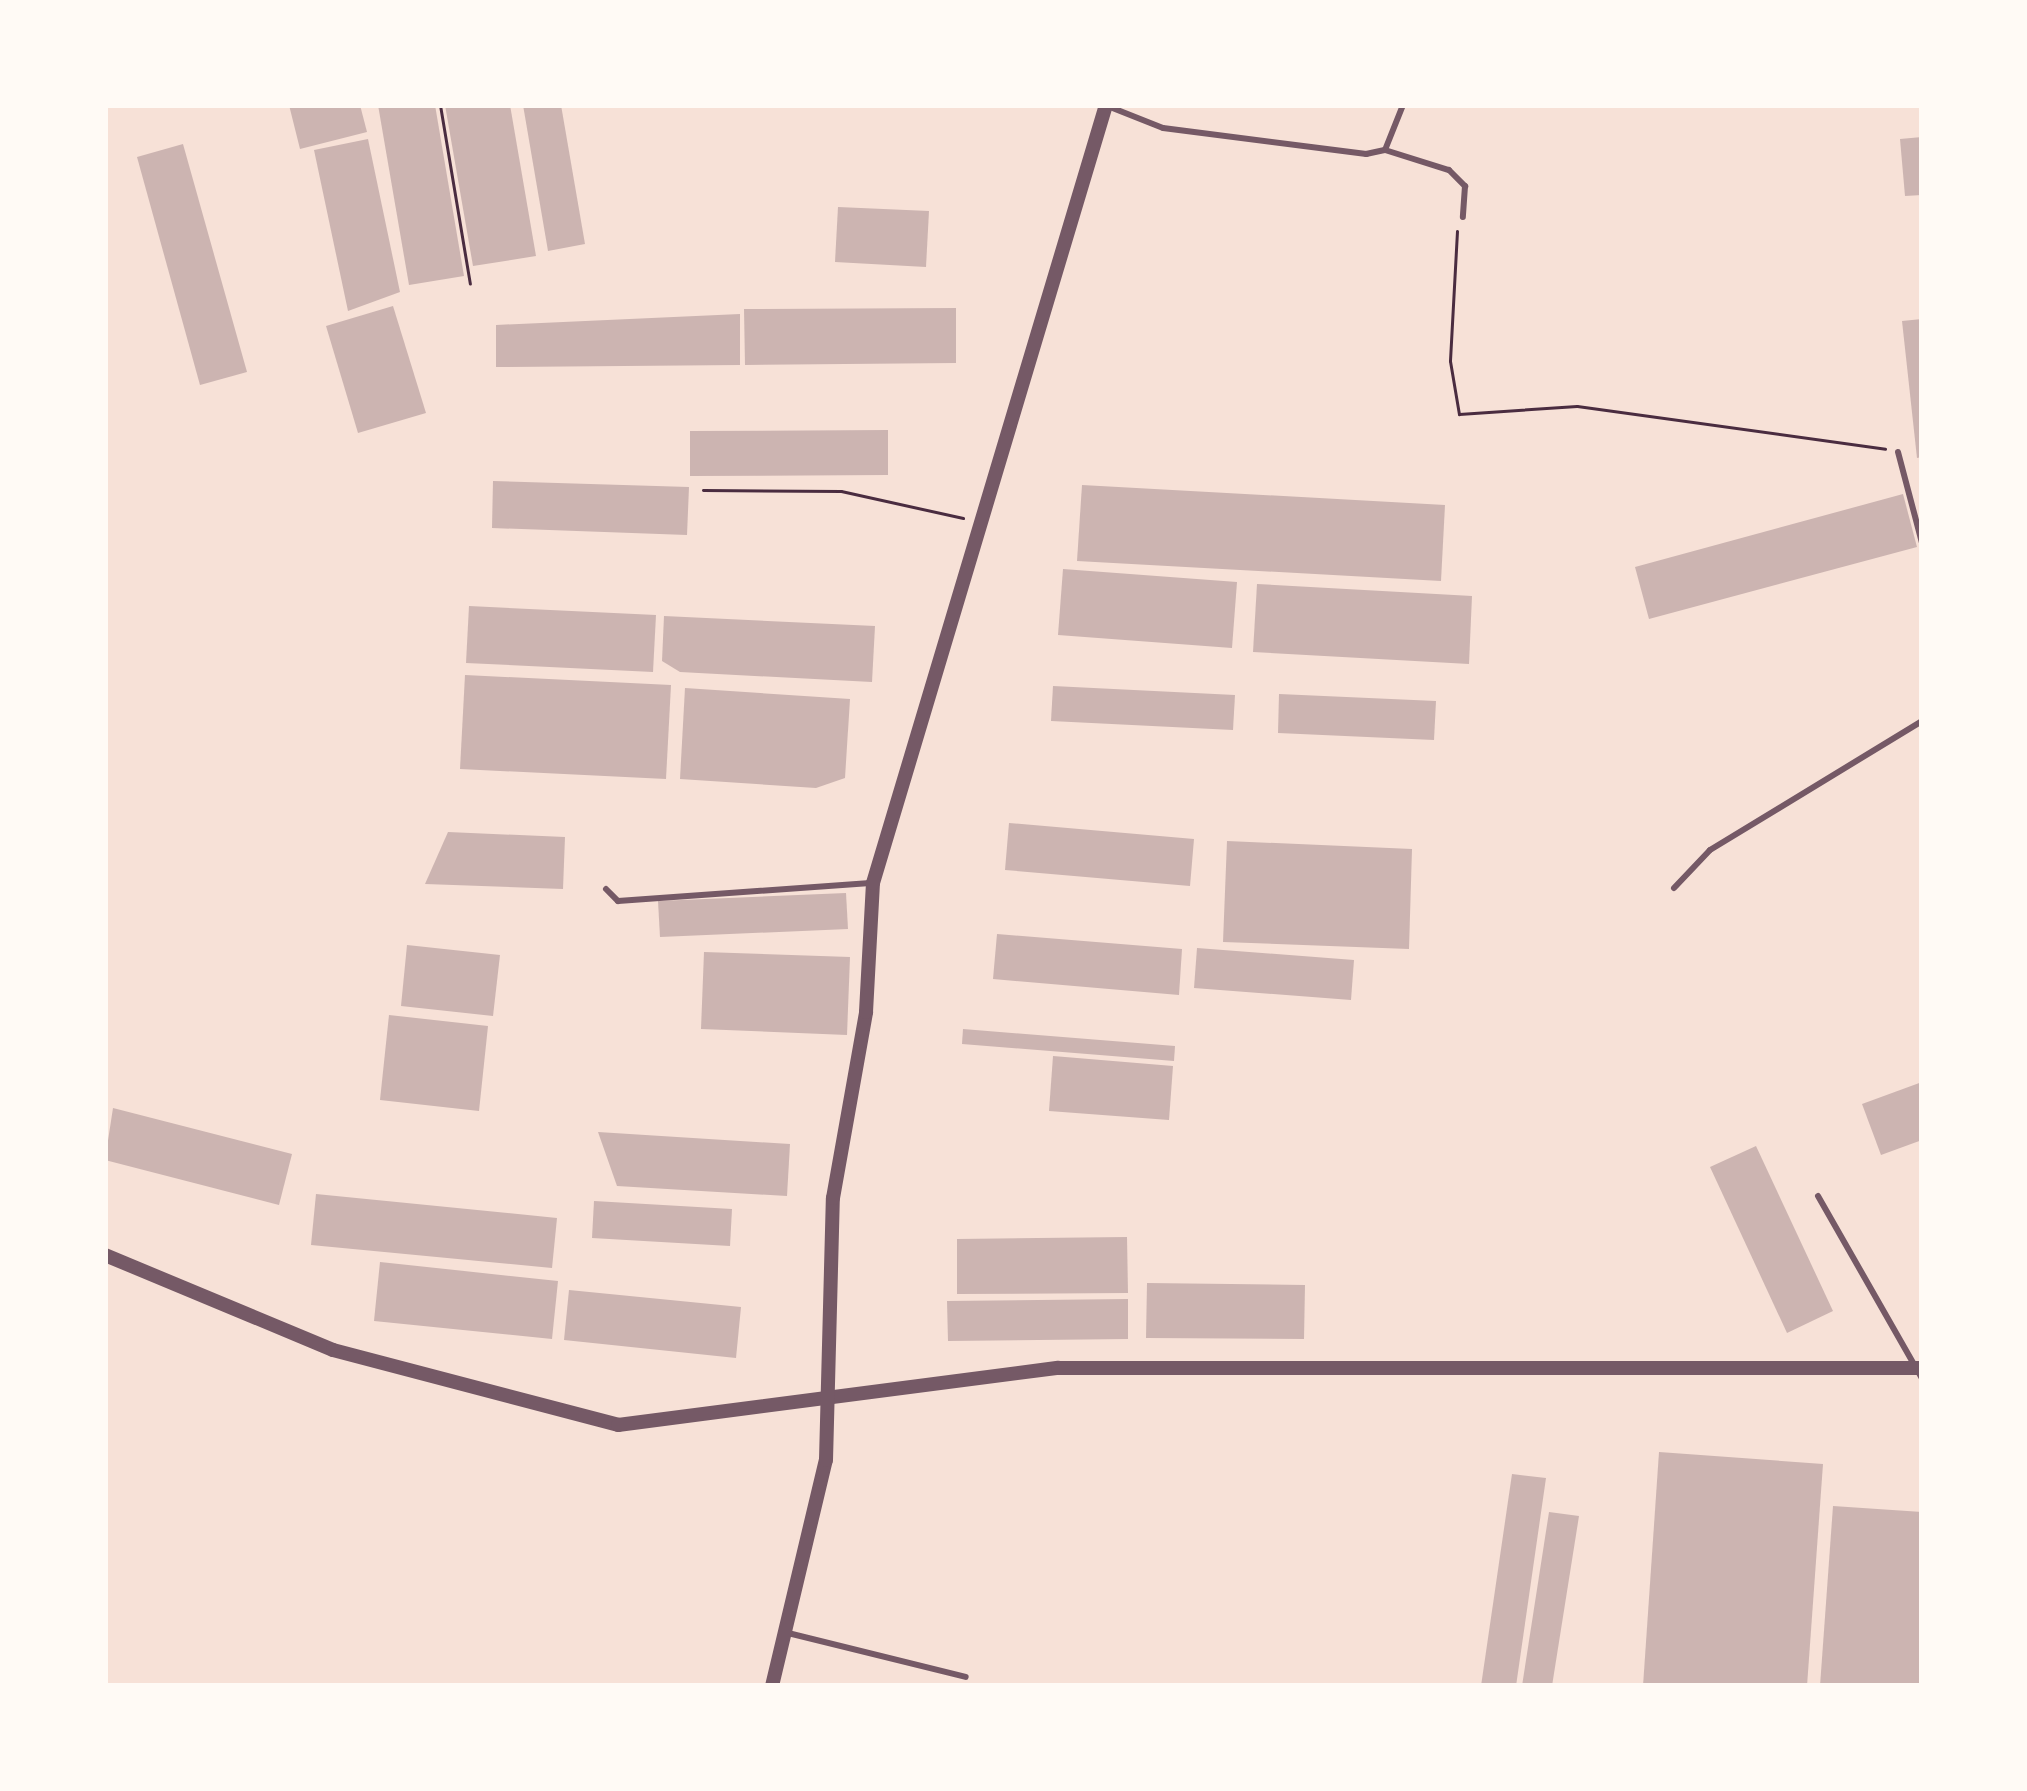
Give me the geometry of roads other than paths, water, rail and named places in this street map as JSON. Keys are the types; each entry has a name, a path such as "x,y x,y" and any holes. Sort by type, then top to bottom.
{"street":[{"path":"772,1686 826,1460 833,1198 866,1012 873,883 1106,105"},
{"path":"105,1255 333,1350 618,1425 795,1408 826,1394 1058,1368 1921,1371"}],"lane":[{"path":"1106,105 1226,139 1384,151 1449,170 1465,186 1462,217"},
{"path":"1384,151 1403,105"},
{"path":"1898,452 1922,543"},
{"path":"1674,888 1710,850 1922,721"},
{"path":"606,889 618,901 873,883"},
{"path":"1819,1196 1921,1371"},
{"path":"788,1633 966,1677"}]}
